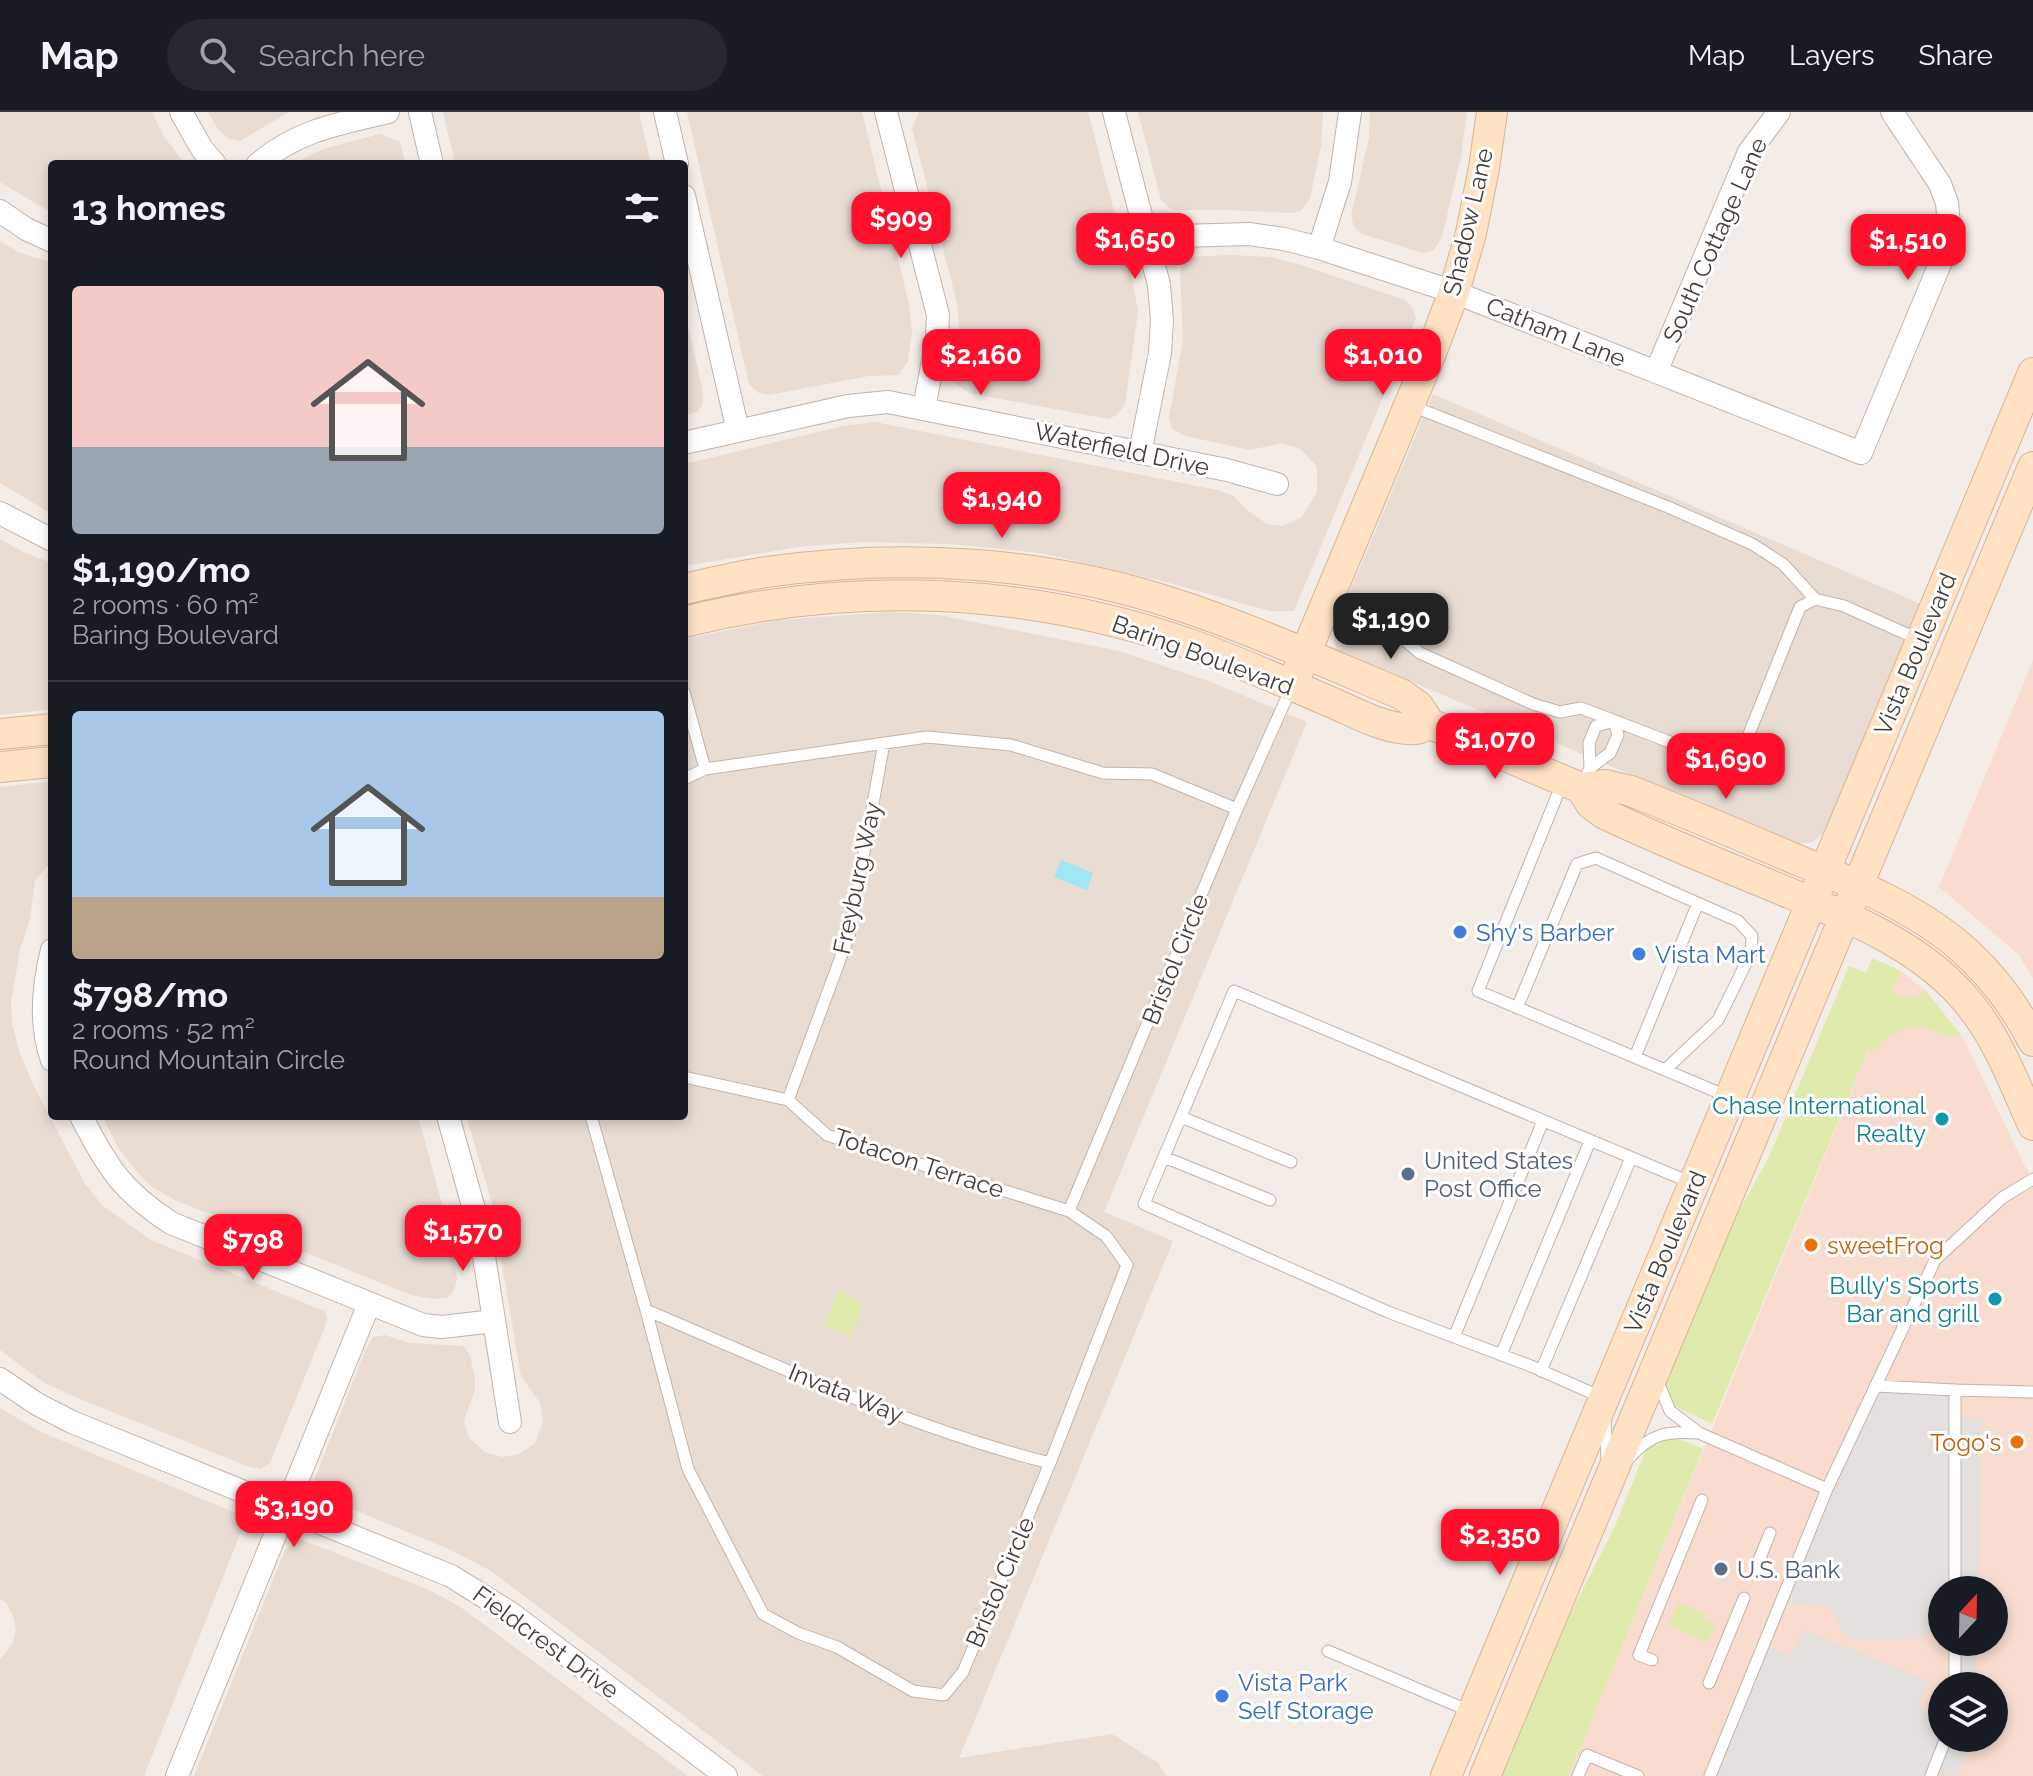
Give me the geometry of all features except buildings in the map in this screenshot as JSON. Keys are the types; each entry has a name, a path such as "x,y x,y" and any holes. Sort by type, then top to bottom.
{"main road":[{"name":"Shadow Lane","path":"1292,686 1454,292 1474,220 1492,112"},
{"name":"Vista Boulevard","path":"1446,1776 2033,373"},
{"name":"Vista Boulevard","path":"1485,1776 2033,467"},
{"name":"Baring Boulevard","path":"688,588 763,572 850,563 924,562 989,566 1070,577 1139,593 1215,618 1401,694 1418,706 1430,724 1578,779 1631,791 1858,886 1923,920 1957,944 1998,986 2022,1019 2033,1041"},
{"name":"Baring Boulevard","path":"688,621 740,608 846,595 971,597 1084,614 1139,629 1192,645 1383,724 1419,729 1430,724"},
{"path":"0,734 48,729"},
{"path":"0,767 48,762"},
{"name":"Baring Boulevard","path":"1578,779 1591,804 1603,813 1845,916 1918,957 1957,991 1982,1021 1998,1048 2033,1125"}],"street":[{"path":"181,112 212,160"},
{"path":"264,160 292,140 318,128 388,112"},
{"path":"420,112 431,160"},
{"path":"665,112 676,160"},
{"path":"886,112 938,315 937,339 924,409"},
{"path":"1114,112 1159,285 1162,320 1160,353 1140,453"},
{"path":"1319,248 1340,182 1350,112"},
{"name":"South Cottage Lane","path":"1656,372 1749,152 1779,112"},
{"name":"Catham Lane","path":"1147,237 1249,234 1319,248 1454,292 1861,453 1942,259 1949,224 1947,203 1940,184 1892,112"},
{"path":"0,211 48,239"},
{"path":"688,213 738,431"},
{"name":"Waterfield Drive","path":"688,442 863,403 888,402 1277,484"},
{"path":"0,513 48,538"},
{"path":"48,974 43,1005 48,1046"},
{"path":"83,1120 107,1165 123,1186 144,1206 171,1223 423,1325 442,1327 494,1321"},
{"path":"449,1120 480,1231 510,1422"},
{"path":"177,1776 369,1304"},
{"name":"Fieldcrest Drive","path":"0,1379 37,1404 72,1422 451,1576 488,1597 726,1776"}],"lane":[{"path":"1410,405 1668,507 1752,544 1783,564 1815,599 1844,606 1920,640"},
{"path":"1329,596 1376,616 1420,653 1533,704 1560,712 1581,708 1688,749 1724,759 1745,744 1800,607 1815,599"},
{"name":"Bristol Circle","path":"592,1120 688,1469 763,1614 798,1633 837,1647 913,1691 944,1695 963,1672 1050,1463 1127,1265 1106,1236 1069,1211 1237,809 1292,686"},
{"path":"688,707 705,769"},
{"path":"1578,779 1610,753 1618,735 1614,721"},
{"path":"1614,721 1596,726 1578,779 1478,991 1730,1097"},
{"path":"688,777 705,769 927,737 1011,745 1103,773 1152,774 1237,809"},
{"name":"Freyburg Way","path":"788,1100 849,935 884,743"},
{"path":"1517,1008 1577,864 1596,858 1738,921 1752,936 1751,953 1718,1020 1665,1070"},
{"path":"1635,1057 1698,903"},
{"path":"1608,1479 1604,1398 1388,1312 1144,1204 1234,991 1693,1184"},
{"name":"Totacon Terrace","path":"688,1078 788,1100 827,1135 1069,1211"},
{"path":"1181,1117 1291,1162"},
{"path":"1454,1337 1543,1121"},
{"path":"1501,1355 1590,1141"},
{"path":"1164,1157 1270,1200"},
{"path":"1541,1371 1631,1158"},
{"path":"1710,1776 1827,1489 1935,1260 2002,1198 2033,1179"},
{"name":"Invata Way","path":"646,1310 863,1402 1003,1451 1050,1463"},
{"path":"1655,1370 1670,1411 1699,1433 1827,1489"},
{"path":"1875,1386 2033,1392"},
{"path":"1955,1390 1955,1576"},
{"path":"1608,1479 1645,1441 1657,1435 1699,1433"},
{"path":"1652,1660 1639,1655 1702,1500"},
{"path":"1755,1570 1770,1533"},
{"path":"1709,1683 1744,1598"},
{"path":"1328,1651 1472,1713"},
{"path":"1931,1776 1940,1752"},
{"path":"1578,1776 1587,1755 1638,1776"}],"shaded area":[{"path":"0,112 152,112 163,135 182,160 48,160 48,211 0,182"},
{"path":"208,112 289,112 240,141 229,139 218,129"},
{"path":"443,112 639,112 650,160 454,160"},
{"path":"687,112 862,112 909,304 912,332 908,361 899,375 869,376 768,395 759,393 749,384"},
{"path":"919,112 1088,112 1138,311 1125,404 1117,415 1108,419 969,393 956,384 952,372 959,328 957,303 912,128"},
{"path":"1138,112 1323,112 1321,146 1310,198 1301,211 1292,213 1177,210 1168,207 1161,200"},
{"path":"1370,112 1467,112 1461,156 1442,237 1434,250 1423,253 1362,234 1354,227 1351,216 1369,138"},
{"path":"380,134 400,142 404,160 300,160 323,149"},
{"path":"0,241 18,252 48,262 48,512 0,483"},
{"path":"1192,257 1271,257 1301,265 1405,300 1416,318 1294,611 1270,611 1162,581 1041,553 950,544 864,542 804,546 688,565 688,463 843,426 875,422 1217,490 1234,496 1267,524 1283,526 1302,517 1317,492 1317,467 1301,449 1282,443 1250,450 1185,436 1172,429 1169,418 1183,340 1180,271 1184,262"},
{"path":"688,326 702,387 703,404 697,412 688,414"},
{"path":"1433,394 1923,605 1828,830 1812,842 1794,844 1337,650 1335,627"},
{"path":"0,539 48,561 48,709 0,715"},
{"path":"892,612 939,615 1119,651 1211,682 1307,722 1104,1212 1173,1241 959,1758 1112,1734 1158,1763 1166,1776 763,1776 491,1571 451,1550 323,1497 317,1487 315,1478 373,1337 385,1335 409,1343 463,1346 470,1355 475,1379 475,1389 464,1421 469,1438 485,1452 502,1457 519,1454 535,1443 543,1422 540,1403 521,1376 491,1199 467,1120 688,1120 688,638 778,620"},
{"path":"2033,660 2033,978 2018,954 1939,887"},
{"path":"48,781 48,867 35,881 30,919 20,950 11,1002 12,1024 20,1054 48,1113 48,1120 52,1120 85,1184 102,1205 151,1240 324,1311 327,1318 270,1463 261,1469 75,1397 43,1382 0,1350 0,787"},
{"path":"1901,971 1926,991 1966,1044 2033,1183 2033,1776 1569,1776"},
{"path":"104,1120 419,1120 451,1237 457,1279 454,1291 447,1298 411,1295 175,1200 152,1187 119,1149"},
{"path":"1875,1386 1955,1390 1955,1417 1982,1418 1978,1576 1928,1576 1928,1633 1915,1639 1848,1639 1830,1606 1780,1604"},
{"path":"0,1408 41,1432 236,1513 243,1521 144,1776 0,1776 0,1660 12,1644 16,1631 13,1615 0,1599"},
{"path":"300,1539 427,1589 459,1606 688,1776 194,1776 285,1550"},
{"path":"1803,1630 1928,1681 1918,1707 1928,1711 1928,1752 1967,1752 1957,1776 1932,1773 1931,1776 1710,1776 1763,1645 1792,1656"},
{"path":"1955,1656 1977,1656 1976,1672 1955,1672"}],"green space":[{"path":"1872,958 1901,971 1892,992 1911,999 1926,991 1961,1035 1948,1036 1927,1027 1909,1027 1894,1034 1873,1051 1868,1050 1712,1424 1671,1404 1664,1385 1722,1242 1768,1159 1849,966 1866,973"},
{"path":"840,1290 862,1305 852,1335 823,1326"},
{"path":"1667,1437 1703,1449 1569,1776 1498,1776 1545,1664 1615,1526 1645,1452 1652,1443"},
{"path":"1678,1602 1706,1614 1704,1619 1715,1624 1708,1642 1668,1625"}],"water":[{"path":"1061,860 1093,873 1087,890 1054,877"}],"place":[{"name":"Shy's Barber","path":"1460,932"},
{"name":"Vista Mart","path":"1639,954"},
{"name":"Chase International Realty","path":"1942,1119"},
{"name":"United States Post Office","path":"1408,1174"},
{"name":"sweetFrog","path":"1811,1245"},
{"name":"Bully's Sports Bar and grill","path":"1995,1299"},
{"name":"Togo's","path":"2017,1442"},
{"name":"U.S. Bank","path":"1721,1569"},
{"name":"Vista Park Self Storage","path":"1222,1696"}]}
